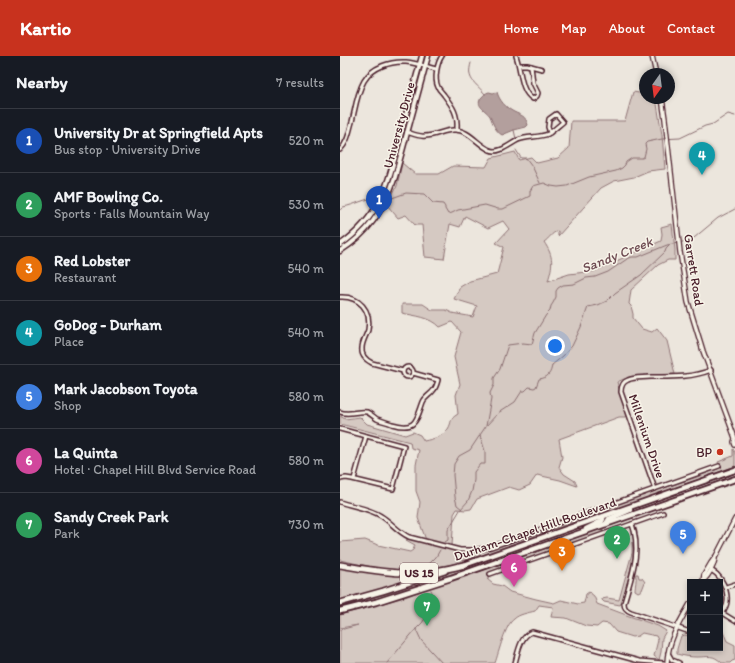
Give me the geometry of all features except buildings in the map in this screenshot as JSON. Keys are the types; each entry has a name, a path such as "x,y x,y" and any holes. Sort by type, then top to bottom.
{"highway":[{"name":"US 15","path":"340,564 398,573 420,573 446,570 464,565"}],"main road":[{"name":"University Drive","path":"340,245 365,223 376,208 384,193 422,56"},
{"name":"University Drive","path":"340,251 355,241 366,230 383,206 390,192 428,56"},
{"name":"Durham-Chapel Hill Boulevard","path":"340,603 464,565 735,470"},
{"name":"Durham-Chapel Hill Boulevard","path":"340,611 376,602 413,590 735,479"},
{"path":"606,524 609,519 653,499"},
{"path":"568,537 603,520 603,517"}],"street":[{"path":"442,56 436,69 437,86 454,109 457,117 457,130"},
{"path":"516,56 522,83 529,97 533,99 538,93 533,83 531,66"},
{"path":"652,56 655,68"},
{"path":"340,150 346,142 361,89 368,75 379,67 392,63 405,62 436,69"},
{"path":"519,65 542,69"},
{"name":"Garrett Road","path":"663,104 678,235 688,302 735,438 735,445"},
{"path":"407,132 417,136 424,136 457,130 466,133 491,151 508,147 518,140 540,137 550,133 563,122 556,114 548,119 550,133"},
{"path":"340,297 347,297 358,301 366,309 368,315 368,330 362,348 362,352 365,357 372,363 403,371 408,377 413,373"},
{"path":"340,412 347,414 365,412 383,421 405,427 411,425 415,422 424,400 434,390 438,380 413,373 413,370 409,367 406,367 403,371"},
{"name":"Millenium Drive","path":"655,489 621,392 621,387 628,380 637,378 689,376 711,370"},
{"path":"340,429 404,446 393,489 346,478 340,479"},
{"path":"354,480 366,436"},
{"path":"340,502 376,513 403,534 416,539 460,550 470,550 491,547 719,466"},
{"path":"600,509 603,517"},
{"path":"490,574 663,513"},
{"path":"703,579 704,575 716,556 735,519"},
{"path":"606,524 608,532"},
{"path":"632,524 636,536 636,559 624,606 628,610 687,631"},
{"path":"705,579 714,566 716,556"},
{"path":"712,570 719,576 726,587 726,603 723,610"},
{"path":"726,587 735,584"},
{"path":"515,663 524,639 527,634 532,632 639,661 666,663 671,642 677,627 687,609"},
{"path":"723,614 735,621"},
{"path":"668,653 672,660 679,663"}],"shaded area":[{"path":"489,92 497,92 503,104 523,116 528,125 502,135 494,127 490,116 479,103 481,98"},
{"path":"633,92 639,93 639,104 657,104 665,169 648,171 634,177 614,181 601,188 558,236 558,231 544,242 550,252 552,261 548,281 569,274 594,271 661,241 661,227 672,224 675,260 668,260 658,265 631,290 629,304 631,306 633,318 642,329 652,332 657,328 667,341 675,374 637,376 617,382 628,417 619,417 559,439 562,457 559,467 564,474 575,481 577,486 560,480 537,475 530,485 519,490 509,487 477,499 471,509 457,509 454,514 452,546 426,540 418,518 420,502 416,491 416,465 419,450 411,448 410,442 340,424 340,416 345,419 360,417 367,424 405,435 413,432 420,435 424,441 437,437 446,432 452,419 458,414 456,395 460,384 454,357 461,332 452,322 440,327 427,319 402,313 402,304 423,304 432,310 446,310 452,313 473,317 477,306 454,299 460,287 470,281 497,274 504,247 496,243 509,229 503,221 488,228 465,216 460,227 450,224 444,259 425,257 422,225 415,225 406,215 398,218 387,205 397,186 402,163 415,174 439,174 453,166 486,167 491,158 515,152 519,160 531,157 537,163 558,158 569,148 571,121 625,121"},
{"path":"733,449 735,452 735,466 733,467 613,510 606,510 607,508 633,498 718,469 720,467 718,462 733,456"},
{"path":"594,512 596,513 595,515 482,555 452,564 431,568 413,570 384,569 340,560 340,542 365,540 378,545 410,552 413,550 415,545 406,540 408,539 472,551 546,530"},
{"path":"603,529 601,533 490,572 488,573 490,577 487,579 493,584 502,586 510,592 554,603 561,600 578,604 584,603 586,594 589,592 594,596 597,604 658,626 666,631 662,638 659,660 654,656 658,640 656,636 642,633 638,636 632,637 616,632 609,624 602,623 597,627 586,626 566,618 551,617 553,607 539,605 535,611 518,616 511,622 505,633 495,663 340,663 340,630 358,625 340,628 340,615 405,597"},
{"path":"632,542 634,556 623,600 620,605 604,602 602,599 607,598 619,600 632,553"},
{"path":"530,545 527,548 453,574 340,607 340,605 431,579"},
{"path":"340,568 418,577 375,591 340,600"},
{"path":"636,574 638,574 639,578 642,578 645,582 642,590 638,592 635,590"},
{"path":"723,632 727,641 735,645 735,660 730,663 722,663 713,657 692,657 677,654 681,636 687,636 687,651 723,651"}],"waterway":[{"path":"471,63 470,73 472,80 485,94"},
{"path":"392,198 406,193 424,194 433,203 443,204 448,214 458,210 485,205 503,209 530,196 530,191 533,186 544,183 558,187 567,186 589,177 616,171 622,168 626,162 632,158 644,157 646,149 645,144 647,142 680,138 705,126 713,124 728,114 735,116"},
{"path":"514,130 516,139"},
{"path":"516,150 521,158 526,158 532,166 540,183"},
{"path":"340,210 343,207 368,199 377,198"},
{"name":"Sandy Creek","path":"681,243 687,239 694,238 718,218 735,209"},
{"name":"Sandy Creek","path":"462,509 457,505 455,497 453,475 454,464 459,456 470,450 486,426 491,399 490,393 494,385 494,378 500,369 508,345 523,343 532,344 535,333 550,311 558,288 563,285 574,284 586,278 595,277 608,272 632,257 638,257 667,245 678,243"},
{"path":"486,426 498,413 515,402 522,391 525,391 529,387 536,387 539,379 545,378 548,375 552,365 572,346 588,307 607,301 615,293 641,275 665,252 670,245"},
{"name":"Sandy Creek","path":"445,542 448,540 448,530 460,510 468,501 472,491 474,472 480,464 485,464 485,451 480,435"},
{"name":"Sandy Creek","path":"425,568 436,557 440,550"},
{"name":"Sandy Creek","path":"387,663 429,613 433,594 431,590"},
{"path":"416,629 421,640 442,663"}],"place":[{"name":"GoDog - Durham","path":"702,175"},
{"name":"University Dr at Springfield Apts","path":"379,219"},
{"name":"BP","path":"720,452"},
{"name":"Mark Jacobson Toyota","path":"683,554"},
{"name":"AMF Bowling Co.","path":"617,559"},
{"name":"Red Lobster","path":"562,571"},
{"name":"La Quinta","path":"514,587"},
{"name":"Sandy Creek Park","path":"427,626"}]}
